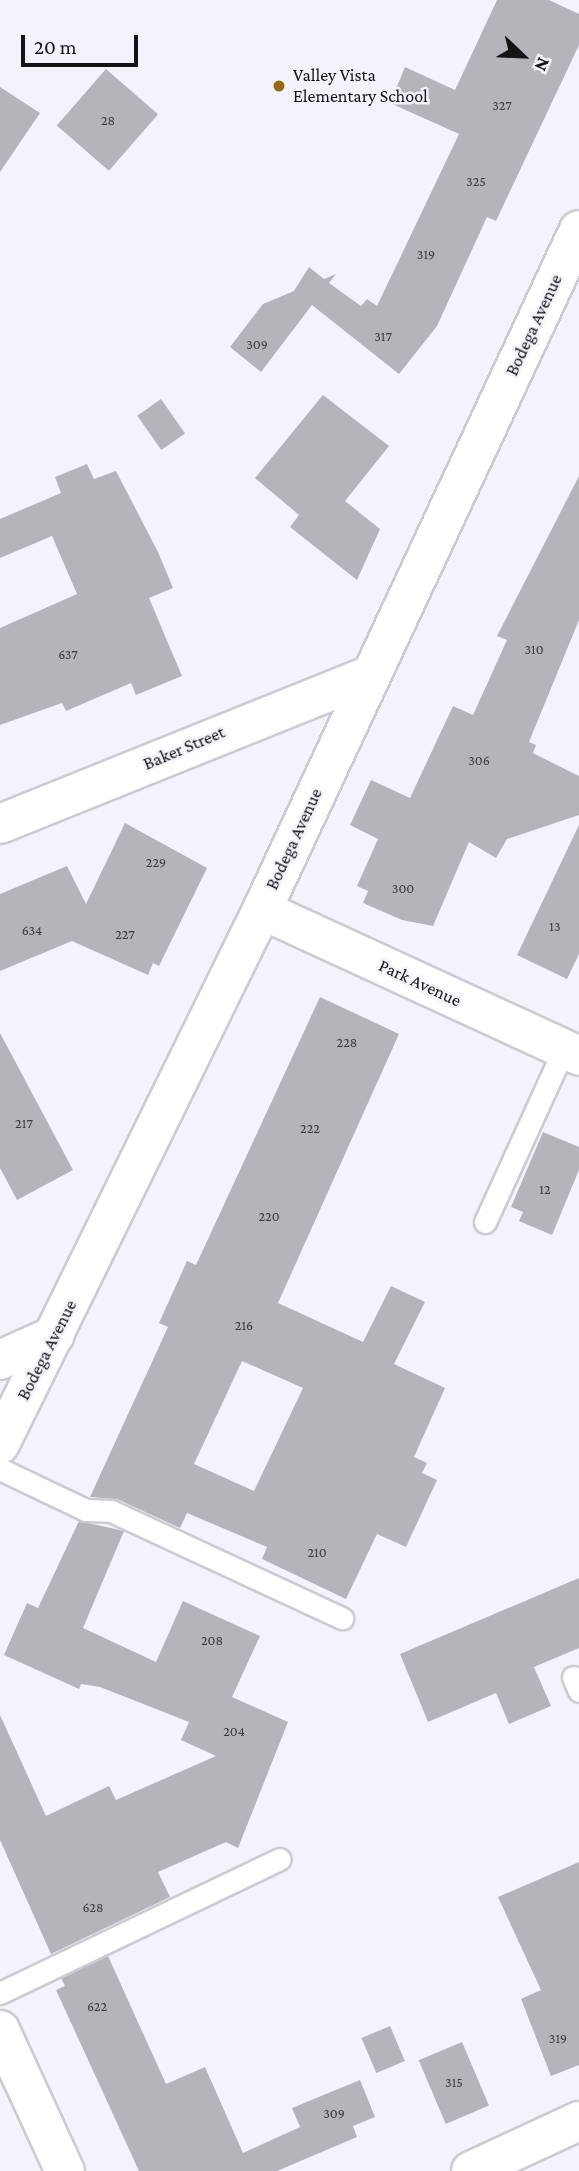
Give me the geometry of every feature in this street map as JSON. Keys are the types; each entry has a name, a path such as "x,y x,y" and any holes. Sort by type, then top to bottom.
{"main road":[{"name":"Bodega Avenue","path":"0,1444 262,910 369,676 575,249"},
{"name":"Baker Street","path":"0,824 369,676"},
{"name":"Park Avenue","path":"262,910 571,1053"},
{"path":"0,1360 55,1335"},
{"path":"0,2030 65,2171"},
{"path":"471,2171 579,2122"}],"lane":[{"path":"485,1222 571,1053"},
{"path":"0,1469 86,1510 111,1511 342,1618"},
{"path":"0,1993 280,1859"}],"building":[{"path":"497,0 549,0 579,14 579,45 496,221 487,217 437,326 399,374 312,305 261,372 230,347 263,304 294,291 309,267 324,279 336,274 329,283 361,306 367,299 377,306 459,134 390,103 405,67 455,90"},
{"path":"106,69 158,114 109,171 57,126"},
{"path":"0,87 40,113 0,172"},
{"path":"323,395 389,446 345,501 380,529 357,580 290,527 299,515 255,478"},
{"path":"161,399 185,433 161,450 137,416"},
{"path":"87,464 94,479 116,471 158,552 173,588 149,598 182,676 136,695 131,683 66,711 62,703 0,725 0,628 77,594 52,536 0,558 0,519 61,493 55,477"},
{"path":"579,476 579,620 529,742 536,745 533,753 579,776 579,815 507,839 496,858 469,842 433,926 402,920 363,903 368,891 357,886 378,839 350,825 371,780 410,798 453,706 473,715 507,640 497,636"},
{"path":"125,823 207,868 159,966 153,963 148,975 72,941 0,971 0,894 67,866 86,904"},
{"path":"579,825 579,954 567,979 517,955"},
{"path":"320,997 399,1034 278,1303 363,1342 391,1286 425,1302 394,1364 445,1388 414,1457 427,1463 422,1473 437,1480 406,1547 377,1534 346,1599 262,1559 267,1547 187,1513 180,1528 117,1499 90,1497 168,1327 159,1323 187,1261 196,1265","holes":["242,1361 303,1388 254,1491 194,1464"]},
{"path":"0,1033 73,1170 17,1200 0,1168"},
{"path":"543,1132 579,1147 579,1170 552,1235 519,1221 523,1212 511,1207"},
{"path":"79,1521 124,1531 83,1628 156,1662 183,1601 260,1636 232,1697 288,1722 238,1848 226,1842 158,1872 170,1897 51,1954 0,1840 0,1715 46,1816 109,1786 116,1800 216,1756 181,1740 189,1722 100,1687 81,1684 79,1689 4,1655 27,1603 38,1608"},
{"path":"579,1578 579,1648 534,1667 551,1706 509,1724 496,1693 428,1722 400,1654"},
{"path":"579,1862 579,2065 551,2076 521,1999 541,1990 498,1897"},
{"path":"108,1956 166,2084 205,2067 243,2153 300,2127 292,2108 360,2080 375,2117 353,2126 357,2137 277,2171 139,2171 56,1990 65,1986 61,1978"},
{"path":"390,2026 405,2061 376,2073 361,2038"},
{"path":"462,2042 489,2106 446,2124 419,2060"}],"place":[{"name":"Valley Vista Elementary School","path":"279,86"}]}
